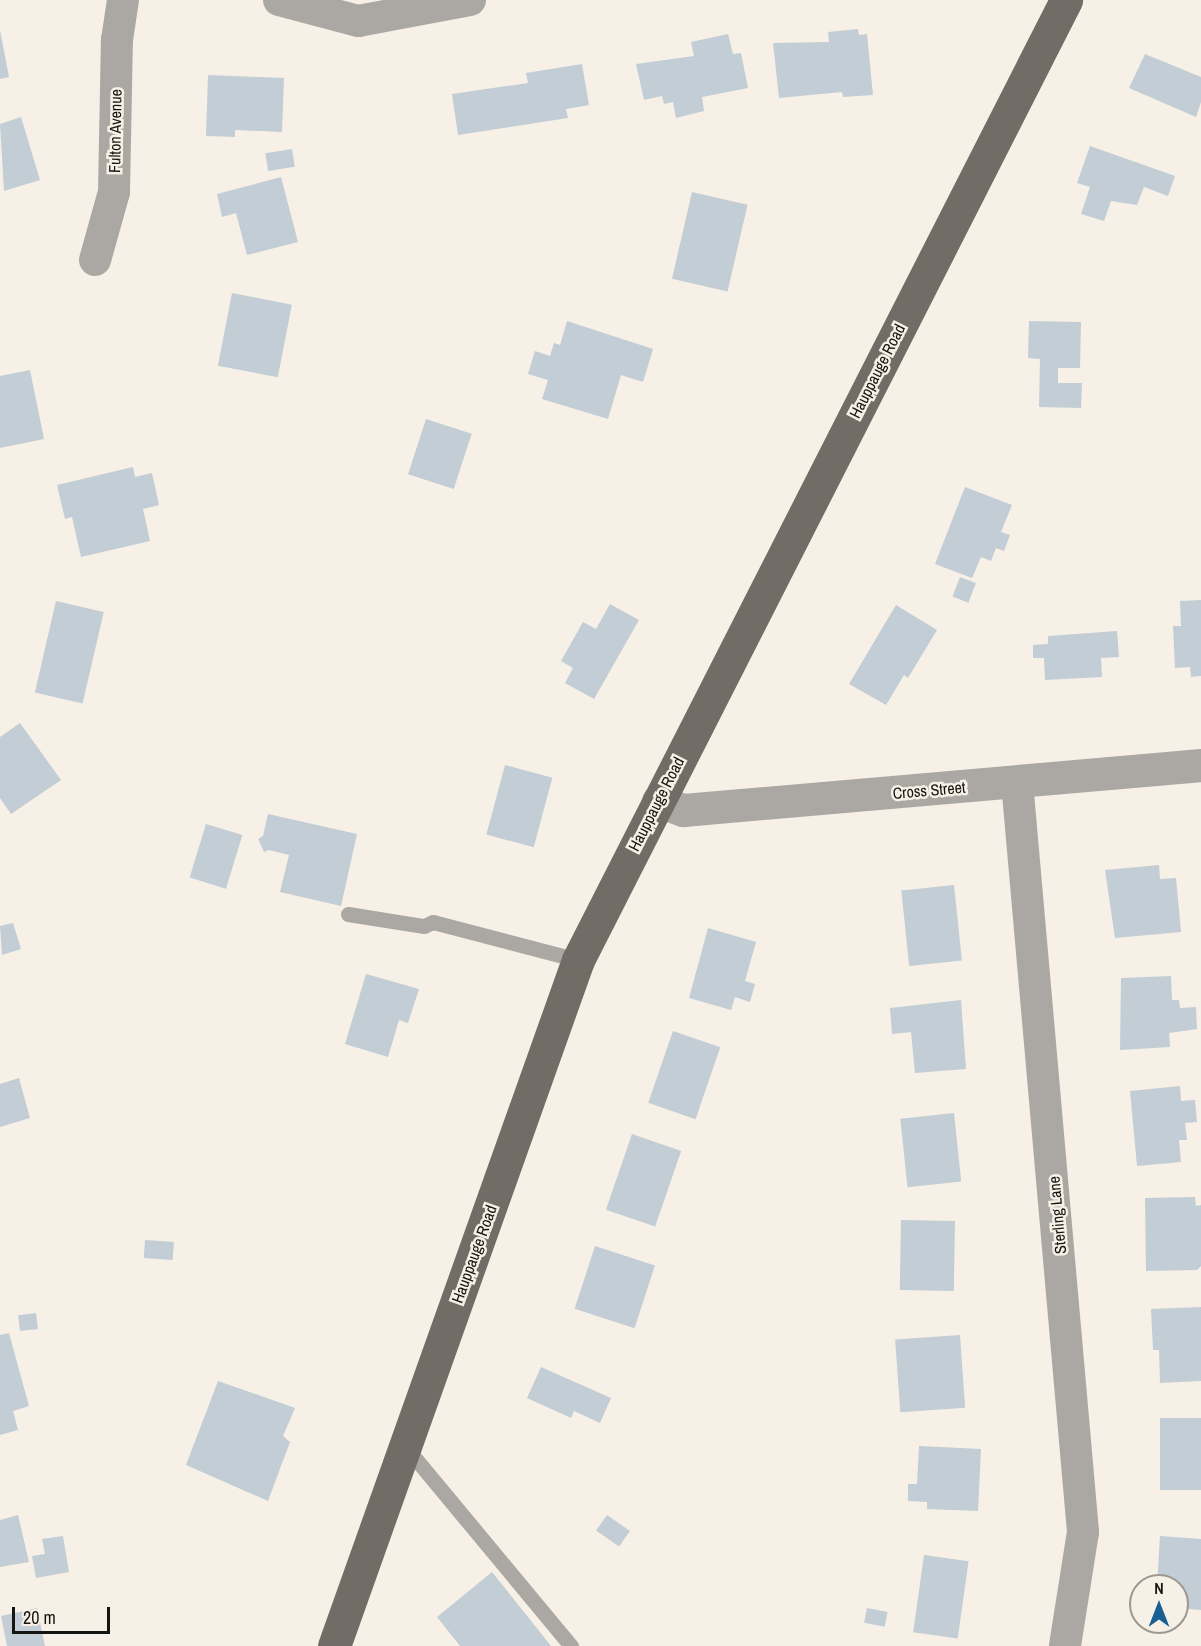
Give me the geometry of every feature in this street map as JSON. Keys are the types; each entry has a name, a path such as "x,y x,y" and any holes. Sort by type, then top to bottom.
{"main road":[{"name":"Hauppauge Road","path":"334,1646 578,960 1066,0"}],"street":[{"name":"Fulton Avenue","path":"95,260 114,192 117,40 123,0"},
{"path":"279,0 358,21 470,0"},
{"name":"Cross Street","path":"658,801 683,810 1201,765"},
{"name":"Sterling Lane","path":"1017,782 1083,1532 1065,1646"}],"lane":[{"path":"348,914 424,926 433,922 578,960"},
{"path":"405,1446 571,1646"}],"building":[{"path":"858,29 859,35 867,34 873,95 843,97 842,92 779,98 773,43 829,42 828,32"},
{"path":"0,30 9,77 0,79"},
{"path":"728,34 733,54 741,53 748,88 702,97 704,111 676,118 673,102 664,104 662,96 644,100 636,64 694,56 691,42"},
{"path":"1145,54 1201,77 1201,102 1196,117 1129,88"},
{"path":"582,64 589,105 566,109 568,118 458,135 452,94 528,83 526,73"},
{"path":"208,75 284,78 282,132 235,130 235,137 206,136"},
{"path":"21,117 40,180 4,191 0,124"},
{"path":"1090,146 1175,176 1168,196 1144,187 1137,205 1111,201 1104,221 1081,214 1090,187 1077,183"},
{"path":"292,149 295,167 268,171 265,153"},
{"path":"281,177 298,242 247,255 236,213 222,217 217,194"},
{"path":"692,192 748,205 728,292 672,279"},
{"path":"232,293 292,305 278,377 218,366"},
{"path":"567,321 653,349 643,382 621,375 608,419 542,399 548,380 528,374 535,351 550,356 554,343 560,345"},
{"path":"1029,321 1081,322 1080,368 1058,368 1058,383 1082,383 1081,408 1039,407 1040,359 1028,358"},
{"path":"30,370 44,439 0,448 0,376"},
{"path":"426,419 472,434 454,489 408,474"},
{"path":"133,467 135,477 152,473 159,505 143,509 150,541 81,557 72,517 65,519 57,485"},
{"path":"965,487 1012,505 1001,532 1010,535 1004,551 996,548 991,561 981,557 972,578 935,564"},
{"path":"960,577 976,583 968,603 952,597"},
{"path":"1201,600 1201,676 1191,677 1190,667 1175,668 1173,626 1181,626 1180,601"},
{"path":"56,601 104,612 83,704 35,693"},
{"path":"610,604 639,620 594,699 565,683 573,668 561,661 583,622 596,629"},
{"path":"896,605 937,630 908,678 904,675 886,705 849,684"},
{"path":"1117,631 1119,657 1101,658 1102,677 1045,680 1044,658 1033,658 1033,645 1048,644 1048,636"},
{"path":"20,723 61,780 11,814 0,798 0,737"},
{"path":"505,765 552,778 534,847 486,835"},
{"path":"268,814 357,834 341,906 280,892 289,855 269,850 264,852 258,839 263,836"},
{"path":"206,824 242,835 226,889 190,878"},
{"path":"1159,865 1160,879 1176,878 1181,932 1115,938 1105,870"},
{"path":"954,885 962,961 909,966 901,891"},
{"path":"13,923 21,949 2,955 0,926"},
{"path":"708,928 756,942 745,981 755,984 750,1002 735,997 731,1010 689,998"},
{"path":"366,974 419,989 408,1023 399,1020 388,1057 345,1044"},
{"path":"1171,976 1172,1000 1179,1000 1180,1008 1196,1007 1197,1029 1169,1033 1170,1047 1120,1050 1121,978"},
{"path":"961,1000 966,1069 915,1073 911,1032 892,1034 890,1008"},
{"path":"673,1031 720,1047 696,1119 648,1103"},
{"path":"19,1078 30,1118 0,1127 0,1084"},
{"path":"1180,1086 1181,1101 1195,1100 1197,1122 1185,1123 1187,1140 1179,1140 1181,1162 1137,1166 1130,1091"},
{"path":"954,1113 961,1182 908,1187 900,1119"},
{"path":"632,1134 681,1151 655,1227 606,1210"},
{"path":"1195,1197 1196,1206 1201,1205 1201,1266 1197,1270 1146,1271 1145,1198"},
{"path":"901,1220 955,1221 954,1291 900,1290"},
{"path":"145,1240 174,1242 173,1260 144,1258"},
{"path":"595,1246 655,1265 635,1328 575,1309"},
{"path":"1201,1307 1201,1381 1160,1383 1159,1350 1153,1350 1151,1309"},
{"path":"36,1313 38,1329 20,1331 18,1315"},
{"path":"9,1333 29,1406 13,1411 18,1430 0,1435 0,1335"},
{"path":"960,1335 965,1408 900,1412 895,1340"},
{"path":"541,1367 611,1398 600,1423 574,1411 571,1418 527,1398"},
{"path":"218,1381 295,1408 283,1436 290,1442 268,1501 186,1465"},
{"path":"1160,1418 1201,1418 1201,1490 1160,1490"},
{"path":"919,1446 981,1449 978,1511 927,1509 927,1502 908,1501 908,1484 917,1484"},
{"path":"18,1515 29,1562 0,1567 0,1520"},
{"path":"607,1515 630,1531 619,1547 596,1531"},
{"path":"63,1536 69,1572 36,1578 32,1556 45,1554 42,1539"},
{"path":"1160,1536 1201,1539 1201,1610 1189,1609 1189,1574 1158,1574"},
{"path":"924,1555 969,1561 958,1639 913,1632"},
{"path":"492,1572 551,1646 460,1646 437,1617"},
{"path":"37,1608 45,1646 7,1646 1,1616"},
{"path":"867,1608 888,1612 885,1627 864,1623"}]}
